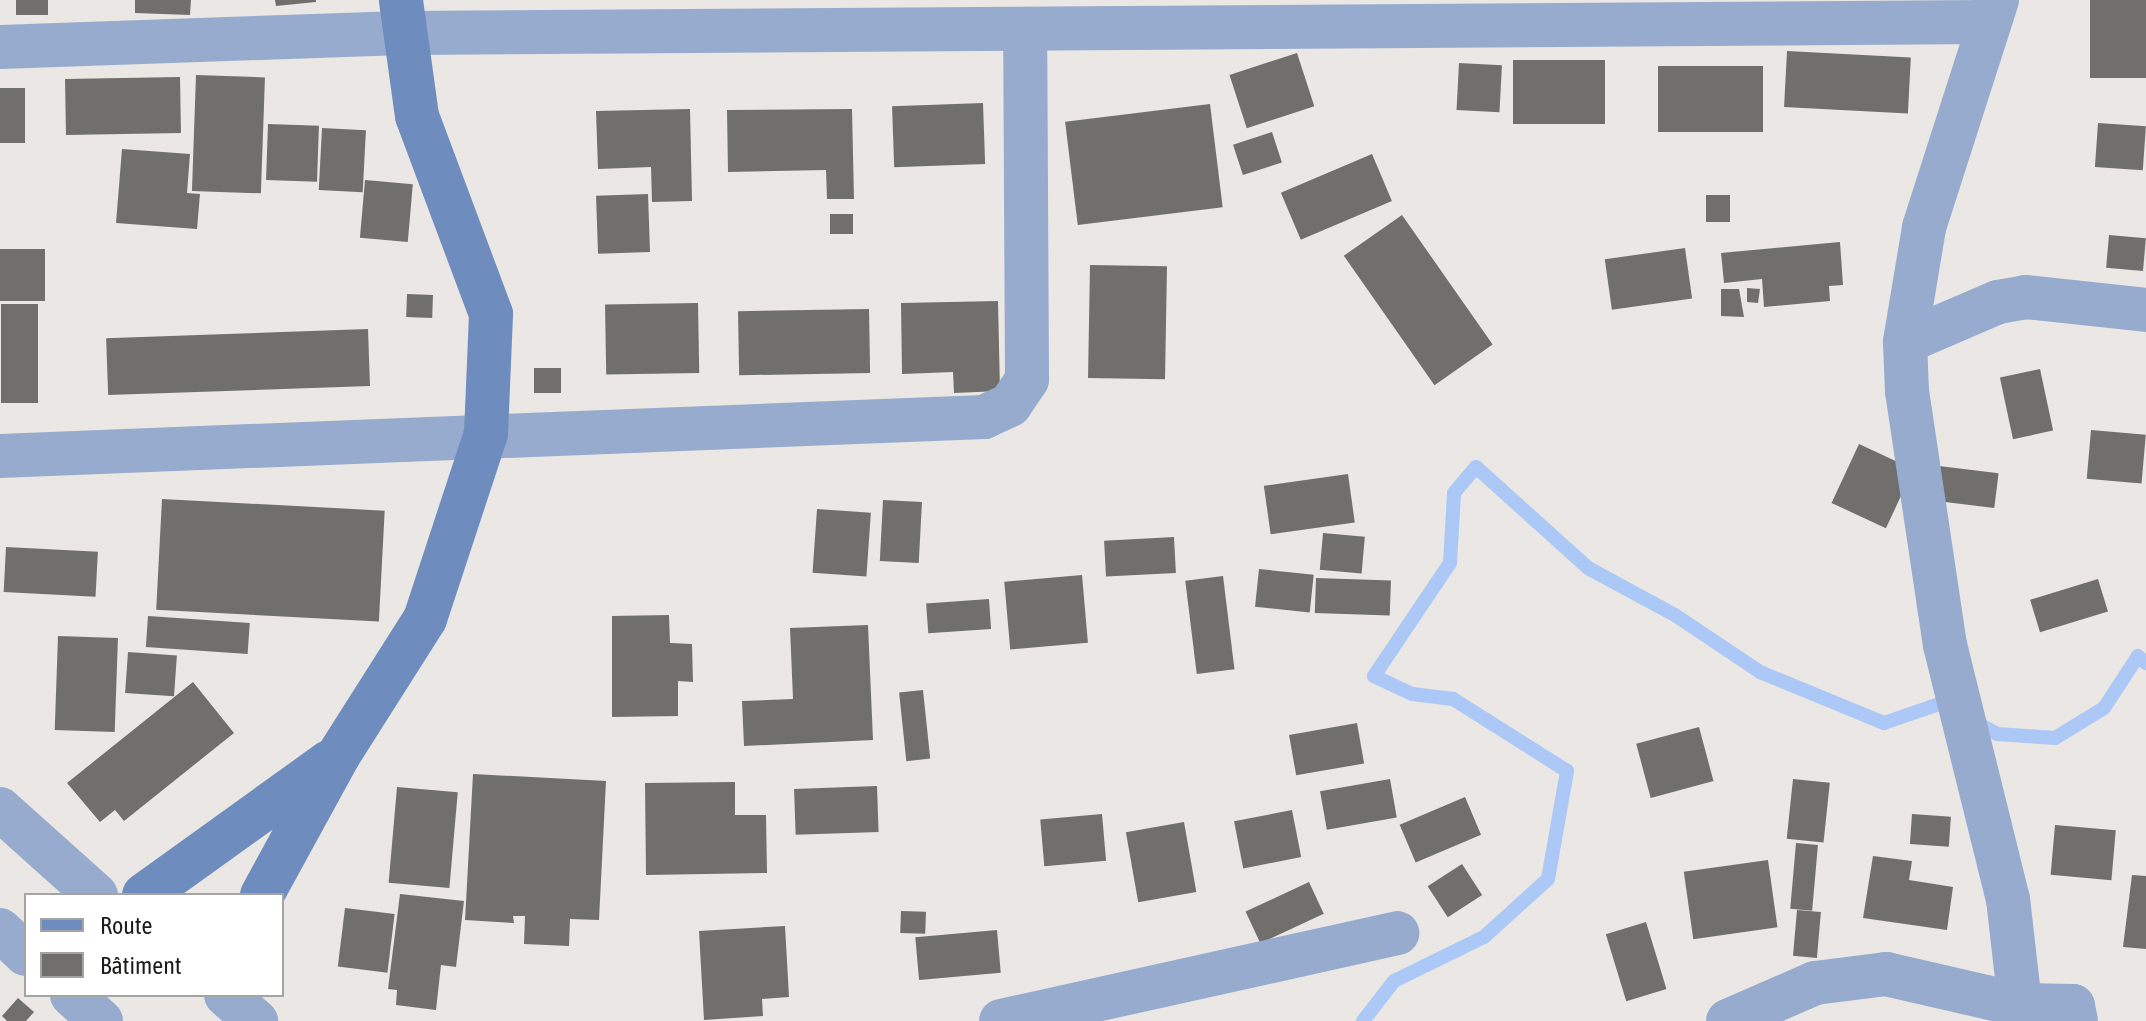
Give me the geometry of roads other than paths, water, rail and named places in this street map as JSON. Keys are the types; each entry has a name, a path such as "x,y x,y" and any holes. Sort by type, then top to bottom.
{"street":[{"path":"0,47 405,16 1025,30 1330,12 1993,11 1924,228 1905,342 1907,391 1960,721 2008,899 2020,1005"},
{"path":"263,893 338,756 425,619 486,434 491,314 417,116 405,16"},
{"path":"0,456 486,434 984,417 1010,405 1027,380 1025,30"},
{"path":"1905,342 1998,302 2025,297 2146,310"},
{"path":"147,893 338,756"},
{"path":"0,809 94,893"},
{"path":"0,930 24,952"},
{"path":"1001,1021 1397,933"},
{"path":"1728,1021 1815,983 1852,975 1886,974 2020,1005 2073,1006 2076,1021"},
{"path":"74,997 101,1021"},
{"path":"228,997 256,1021"}],"waterway":[{"path":"1363,1021 1394,981 1484,937 1548,879 1567,771 1453,699 1412,694 1374,676 1450,563 1454,493 1476,467 1588,568 1675,615 1760,672 1884,723 1939,704 1954,712"},
{"path":"1973,721 1997,734 2055,738 2104,708 2138,656 2146,663"}]}
